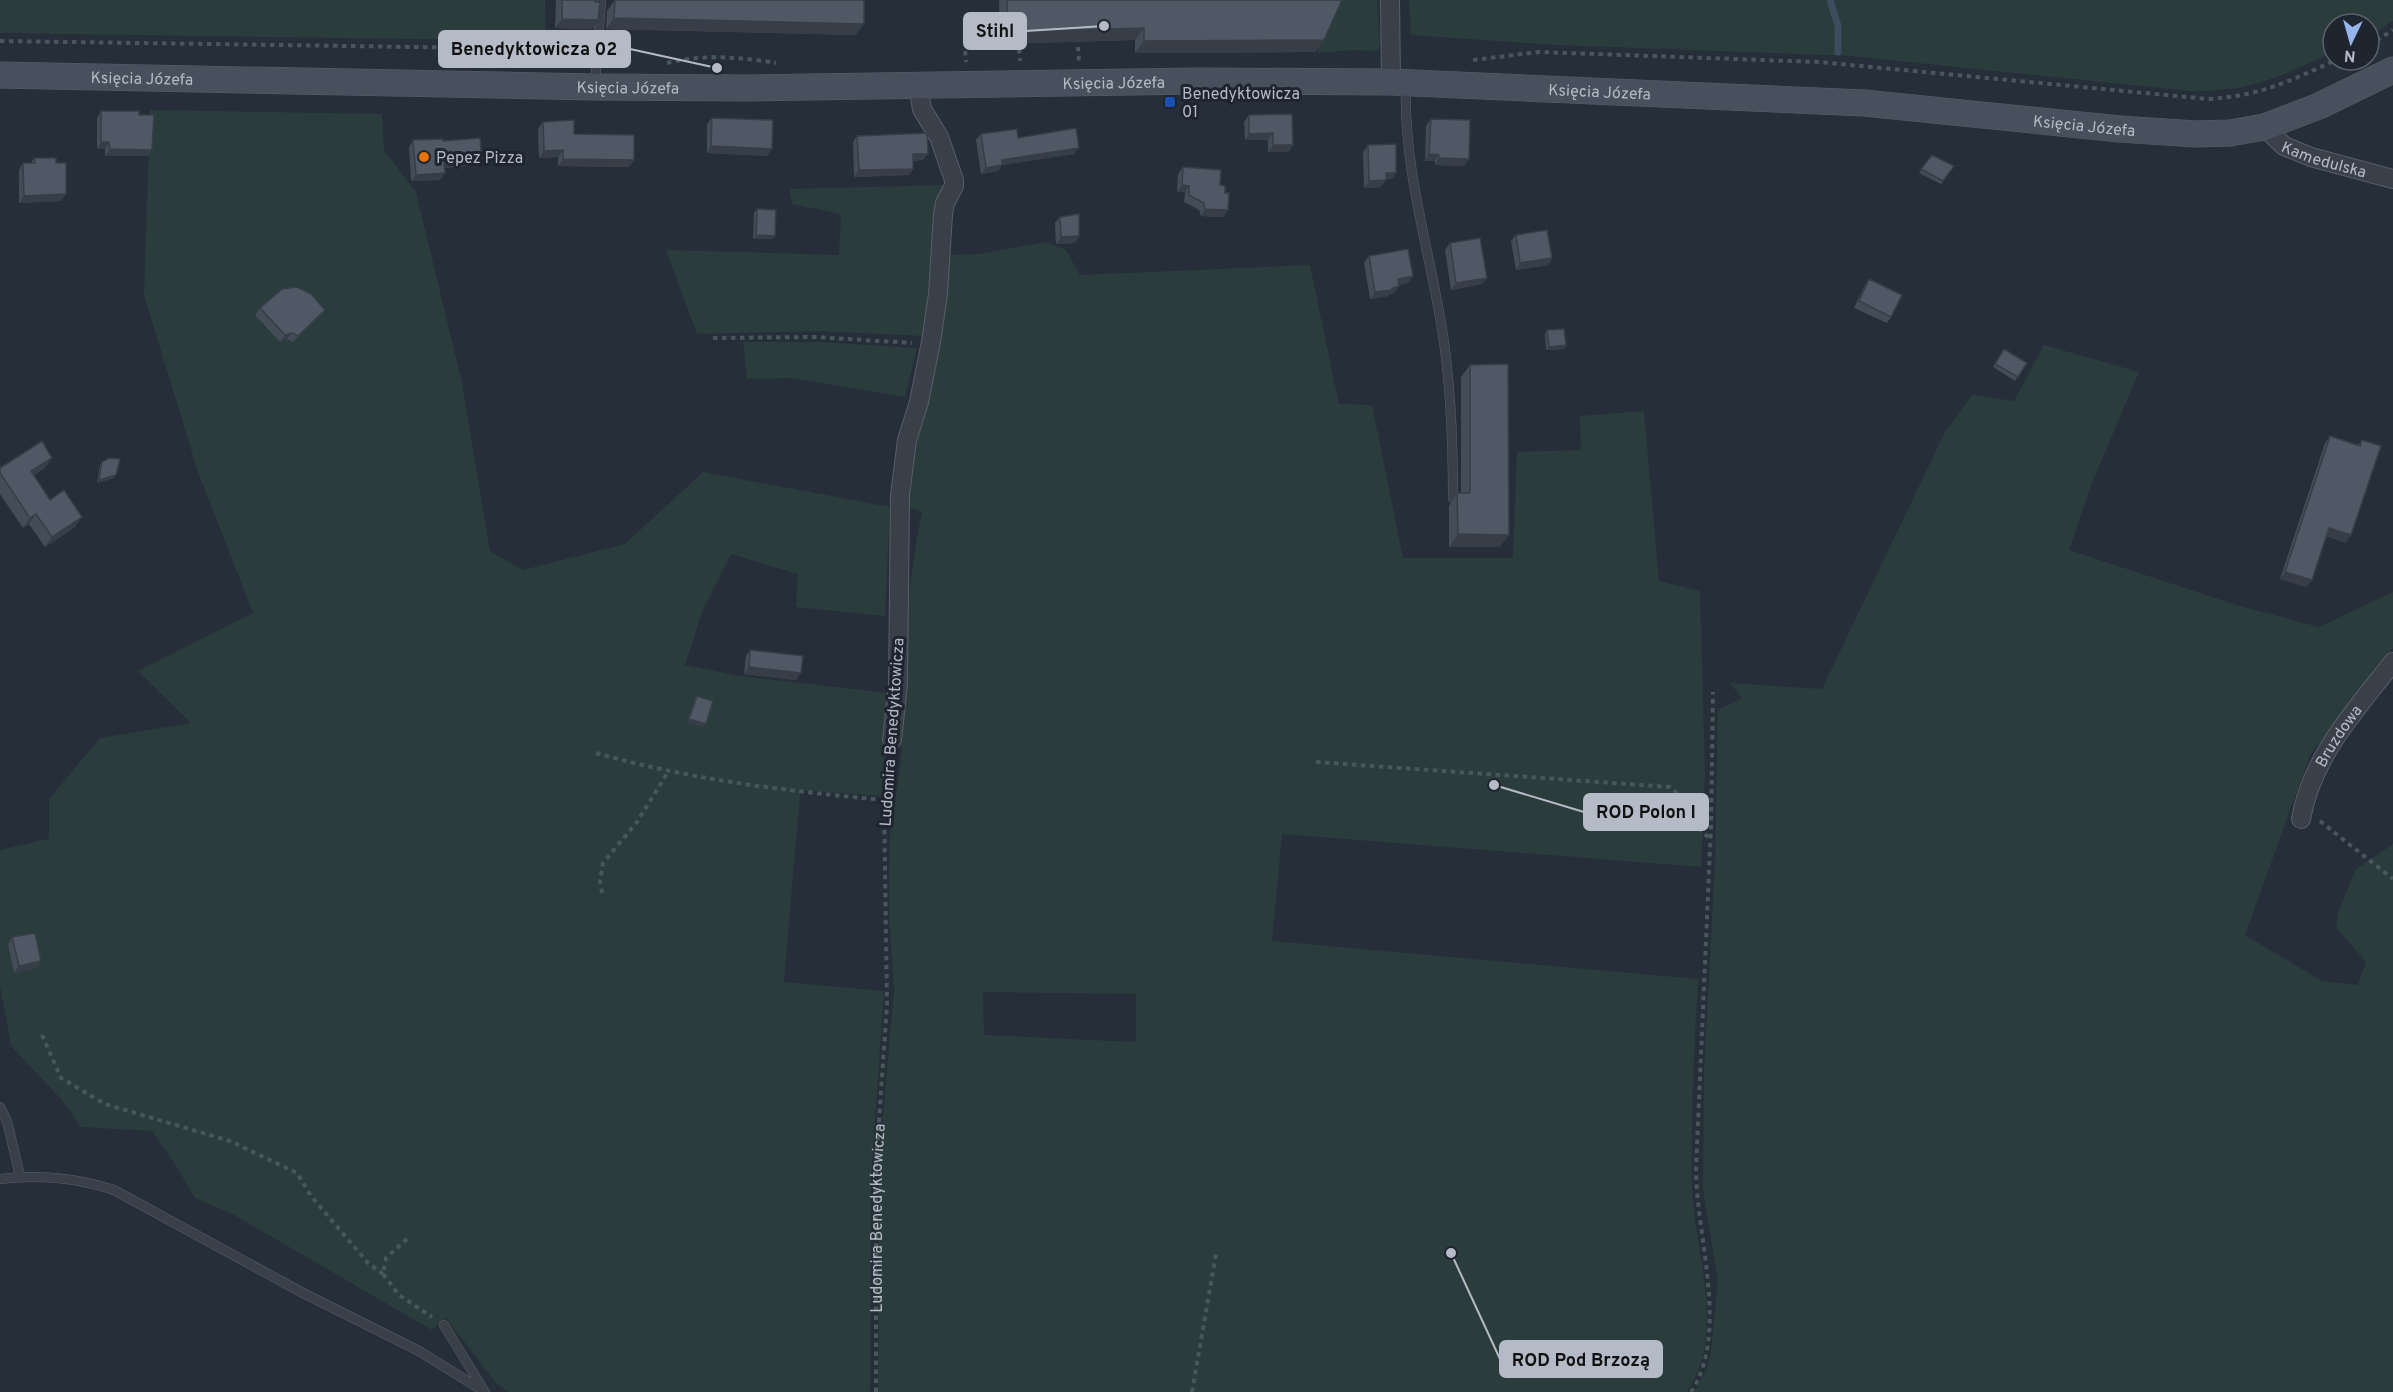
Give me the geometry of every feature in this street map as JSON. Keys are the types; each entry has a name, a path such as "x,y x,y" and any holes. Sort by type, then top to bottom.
{"main road":[{"name":"Księcia Józefa","path":"0,75 595,87 1399,82 1864,103 2097,127 2230,134 2264,127 2319,106 2393,70"}],"street":[{"path":"1390,0 1399,82"},
{"name":"Ludomira Benedyktowicza","path":"892,740 898,684 900,495 907,440 919,402 931,342 938,294 945,203 954,186 939,137 922,109 918,86"},
{"name":"Kamedulska","path":"2264,127 2284,146 2311,157 2393,179"},
{"name":"Bruzdowa","path":"2302,813 2318,767 2334,737 2393,662"}],"lane":[{"path":"595,87 601,0"},
{"path":"1399,82 1410,155 1443,331 1453,442 1453,498"},
{"path":"0,1107 7,1121 20,1176"},
{"path":"0,1179 20,1176 94,1183 114,1190 303,1293 419,1351 485,1392"},
{"path":"444,1324 485,1392"}],"path":[{"path":"0,41 487,48 565,63"},
{"path":"1078,47 1079,58"},
{"path":"1019,49 1020,57"},
{"path":"965,51 966,58"},
{"path":"1469,61 1539,52 1819,62 2208,99 2267,90 2321,67"},
{"path":"657,66 686,58 750,58 779,63"},
{"path":"713,338 815,337 907,343 931,342"},
{"path":"1691,1392 1703,1367 1711,1300 1696,1197 1696,1179 1710,839 1713,692"},
{"name":"Ludomira Benedyktowicza","path":"876,1392 876,1166 887,1004 885,800 892,740"},
{"path":"596,753 668,772 734,784 885,800"},
{"path":"1316,762 1670,787 1680,794 1702,834 1710,839"},
{"path":"602,893 600,881 603,863 637,822 668,772"},
{"path":"2302,813 2393,879"},
{"path":"42,1035 61,1078 105,1104 230,1141 297,1173 310,1196 399,1295 444,1324"},
{"path":"382,1274 386,1258 407,1239"},
{"path":"1192,1392 1216,1254"}],"shaded area":[{"path":"0,0 545,0 546,48 489,40 0,33"},
{"path":"1339,0 1377,0 1380,42 1378,51 1353,50 1317,53"},
{"path":"1409,0 2393,0 2393,21 2381,29 2381,12 2321,12 2321,58 2265,81 2212,91 2191,91 1850,56 1557,45 1411,35"},
{"path":"150,110 382,114 384,150 416,192 462,383 490,551 523,570 625,544 703,472 890,507 885,616 796,607 798,574 731,554 702,612 685,665 740,676 887,693 892,696 882,796 798,790 800,794 784,982 884,991 871,1178 870,1392 509,1392 496,1383 446,1318 432,1330 234,1215 195,1198 152,1131 81,1127 62,1100 11,1046 0,986 0,850 49,839 49,799 100,738 191,723 138,671 253,613 198,472 144,295"},
{"path":"950,185 936,203 935,270 923,336 819,331 697,334 666,250 839,255 841,214 792,204 789,189"},
{"path":"1046,242 1066,250 1080,275 1310,265 1339,404 1372,405 1403,558 1513,558 1517,452 1581,450 1580,416 1644,411 1659,581 1700,591 1705,773 1701,867 1282,834 1272,941 1698,979 1693,1082 1692,1186 1706,1291 1707,1317 1705,1343 1699,1368 1687,1392 878,1392 879,1161 894,989 889,914 890,835 901,762 908,603 922,512 910,508 906,499 945,255 979,254","holes":["983,992 1136,994 1136,1042 984,1035"]},
{"path":"743,342 821,342 917,348 905,397 792,378 747,379"},
{"path":"2044,345 2139,372 2092,483 2069,550 2240,606 2319,627 2393,592 2393,648 2310,755 2245,935 2322,981 2358,985 2366,962 2336,927 2339,910 2356,869 2393,844 2393,1392 1694,1392 1707,1369 1711,1351 1718,1280 1703,1191 1704,1071 1715,862 1718,710 1742,698 1730,683 1822,689 1944,434 1972,395 2014,401"}],"building":[{"path":"562,0 600,2 598,20 562,19"},
{"path":"615,0 864,0 864,24 614,18"},
{"path":"1007,0 1342,0 1324,40 1144,41 1144,28 1008,32"},
{"path":"101,111 139,111 139,115 154,115 152,150 110,149 109,142 101,142"},
{"path":"1292,114 1293,145 1273,145 1273,133 1249,134 1249,115"},
{"path":"712,118 773,120 772,149 711,146"},
{"path":"1431,119 1470,120 1469,159 1439,158 1439,155 1429,154"},
{"path":"574,120 574,134 634,135 634,160 563,159 563,150 544,151 543,122"},
{"path":"1076,128 1079,148 1002,160 1002,165 986,168 981,134 1017,129 1018,138"},
{"path":"927,133 928,154 913,154 913,169 859,170 857,136"},
{"path":"480,138 482,158 444,162 445,173 416,175 413,140 443,139 443,141"},
{"path":"1396,144 1396,173 1386,173 1386,180 1369,181 1368,145"},
{"path":"1932,155 1954,166 1943,181 1921,169"},
{"path":"34,158 56,158 56,163 66,163 66,194 24,196 23,163 35,163"},
{"path":"1183,167 1221,170 1220,185 1225,186 1225,193 1229,193 1228,210 1205,209 1204,203 1189,195 1189,186 1182,185"},
{"path":"757,209 776,210 775,236 756,235"},
{"path":"1079,214 1079,236 1061,237 1060,217"},
{"path":"1547,230 1552,258 1520,263 1516,235"},
{"path":"1480,238 1487,278 1456,283 1450,243"},
{"path":"1408,249 1413,276 1398,279 1399,286 1392,290 1375,292 1369,256"},
{"path":"1869,279 1902,295 1891,317 1859,301"},
{"path":"297,287 311,294 325,310 298,336 292,333 285,335 260,308 282,289"},
{"path":"1564,329 1566,345 1549,347 1547,330"},
{"path":"2004,349 2027,363 2018,377 1995,364"},
{"path":"1508,364 1509,535 1458,534 1457,493 1470,493 1470,365"},
{"path":"2330,436 2360,446 2362,440 2381,446 2351,535 2329,528 2312,580 2285,572"},
{"path":"42,441 52,458 31,471 50,500 64,490 82,517 52,537 36,514 30,518 0,473 0,468"},
{"path":"109,458 120,459 116,475 99,480 102,462"},
{"path":"750,650 803,656 801,673 749,667"},
{"path":"697,696 713,701 706,724 689,719"},
{"path":"35,933 41,961 19,966 12,937"}],"waterway":[{"path":"1830,0 1838,26 1838,52"}],"place":[{"name":"Stihl","path":"1104,26"},
{"name":"Benedyktowicza 02","path":"717,68"},
{"name":"Benedyktowicza 01","path":"1170,102"},
{"name":"Pepez Pizza","path":"424,157"},
{"name":"ROD Polon I","path":"1494,785"},
{"name":"ROD Pod Brzozą","path":"1451,1253"}]}
